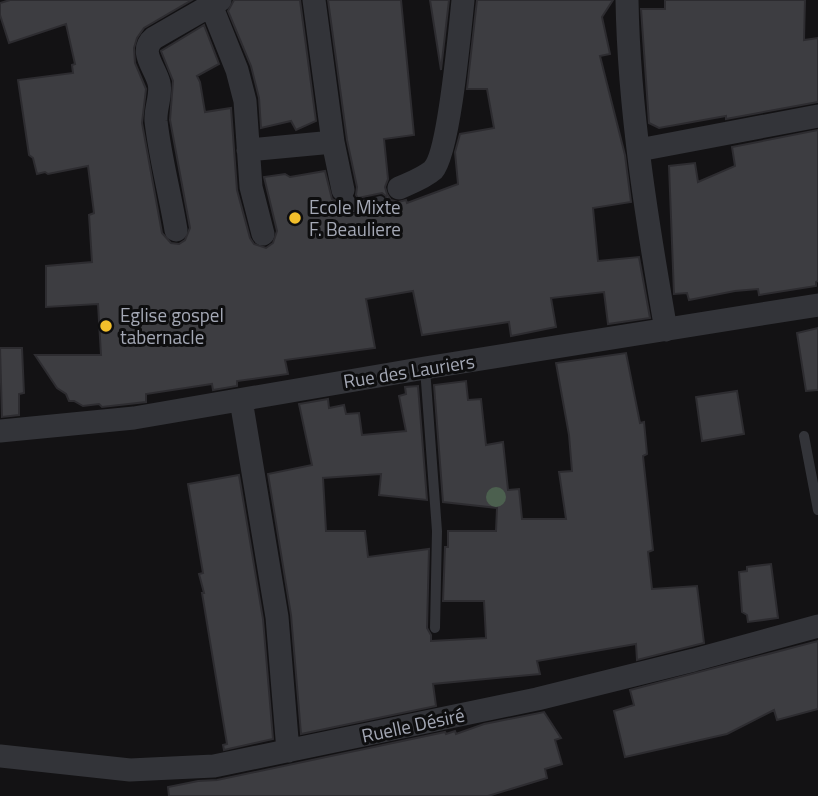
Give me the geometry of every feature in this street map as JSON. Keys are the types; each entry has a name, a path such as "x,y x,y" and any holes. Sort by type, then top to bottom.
{"street":[{"path":"314,0 333,142 343,190"},
{"path":"399,188 434,169 442,152 458,52 463,0"},
{"path":"628,0 639,150 667,330"},
{"path":"176,230 157,123 159,83 147,56 147,48 154,38 216,3 242,91 251,187 263,234"},
{"path":"639,150 818,116"},
{"path":"248,150 333,142"},
{"name":"Rue des Lauriers","path":"0,430 134,418 818,305"},
{"path":"241,400 276,617 288,751"},
{"name":"Ruelle Désiré","path":"0,756 130,770 214,766 613,681 818,626"}],"lane":[{"path":"343,190 355,207 380,201"},
{"path":"425,368 437,531 435,628"},
{"path":"804,436 818,510"}],"building":[{"path":"10,0 192,0 144,28 134,48 135,63 146,89 142,123 162,233 171,243 179,244 185,240 190,228 170,120 173,81 161,51 204,25 219,64 197,76 205,112 231,108 237,190 250,238 254,244 266,248 273,243 277,231 264,177 285,174 290,177 325,171 332,199 352,214 382,209 388,203 382,193 358,198 356,195 357,187 347,140 328,0 401,0 414,135 384,139 388,179 385,187 391,200 406,200 407,203 458,184 455,152 460,134 494,128 487,89 467,89 477,0 613,0 602,17 610,54 600,56 625,155 631,202 593,208 598,261 639,257 650,318 608,324 604,292 551,298 556,327 511,336 509,322 422,335 413,291 366,299 375,348 285,360 288,374 237,381 237,386 213,390 212,384 146,394 146,402 102,407 99,404 83,406 69,401 35,355 101,355 98,304 46,307 46,266 92,262 89,215 94,213 88,166 37,174 33,158 29,155 18,80 73,73 72,65 75,64 66,24 9,43 0,15 0,3"},
{"path":"234,0 300,0 316,121 296,130 291,121 261,128 259,98 251,66 228,11"},
{"path":"430,0 449,0 441,70"},
{"path":"665,0 805,0 804,40 818,38 818,102 659,128 649,123 641,9 665,9"},
{"path":"818,130 816,286 759,295 758,289 735,291 689,300 687,293 674,294 669,166 695,163 698,182 735,166 732,147"},
{"path":"818,328 818,390 806,391 797,333"},
{"path":"0,348 22,348 24,393 19,394 19,415 2,417"},
{"path":"626,353 640,423 644,422 647,454 643,456 653,550 648,552 652,589 697,586 704,643 637,660 636,644 537,661 540,674 433,684 436,706 301,734 291,615 268,474 312,465 299,404 328,399 329,408 344,405 346,414 359,413 362,435 406,431 399,396 406,394 405,387 418,386 427,500 379,495 381,474 323,478 326,531 365,531 368,557 429,549 427,628 431,641 486,638 484,601 443,601 445,547 448,547 448,531 496,531 497,508 443,502 434,385 466,381 468,400 481,399 486,445 503,442 508,490 519,489 522,519 566,519 559,472 572,471 569,435 556,363"},
{"path":"737,391 744,434 702,441 696,397"},
{"path":"239,475 263,619 273,739 224,750 223,745 227,744 199,574 203,573 188,484"},
{"path":"771,564 778,618 748,622 747,615 742,612 739,572 747,571 747,567"},
{"path":"818,641 818,709 777,720 774,710 727,734 625,757 614,711 634,705 630,690"},
{"path":"544,712 561,738 555,740 562,764 545,769 547,778 488,796 169,796 168,787 217,780 445,732 455,731 456,734 484,724"}],"place":[{"name":"Ecole Mixte F. Beauliere","path":"295,218"},
{"name":"Eglise gospel tabernacle","path":"106,326"}]}
